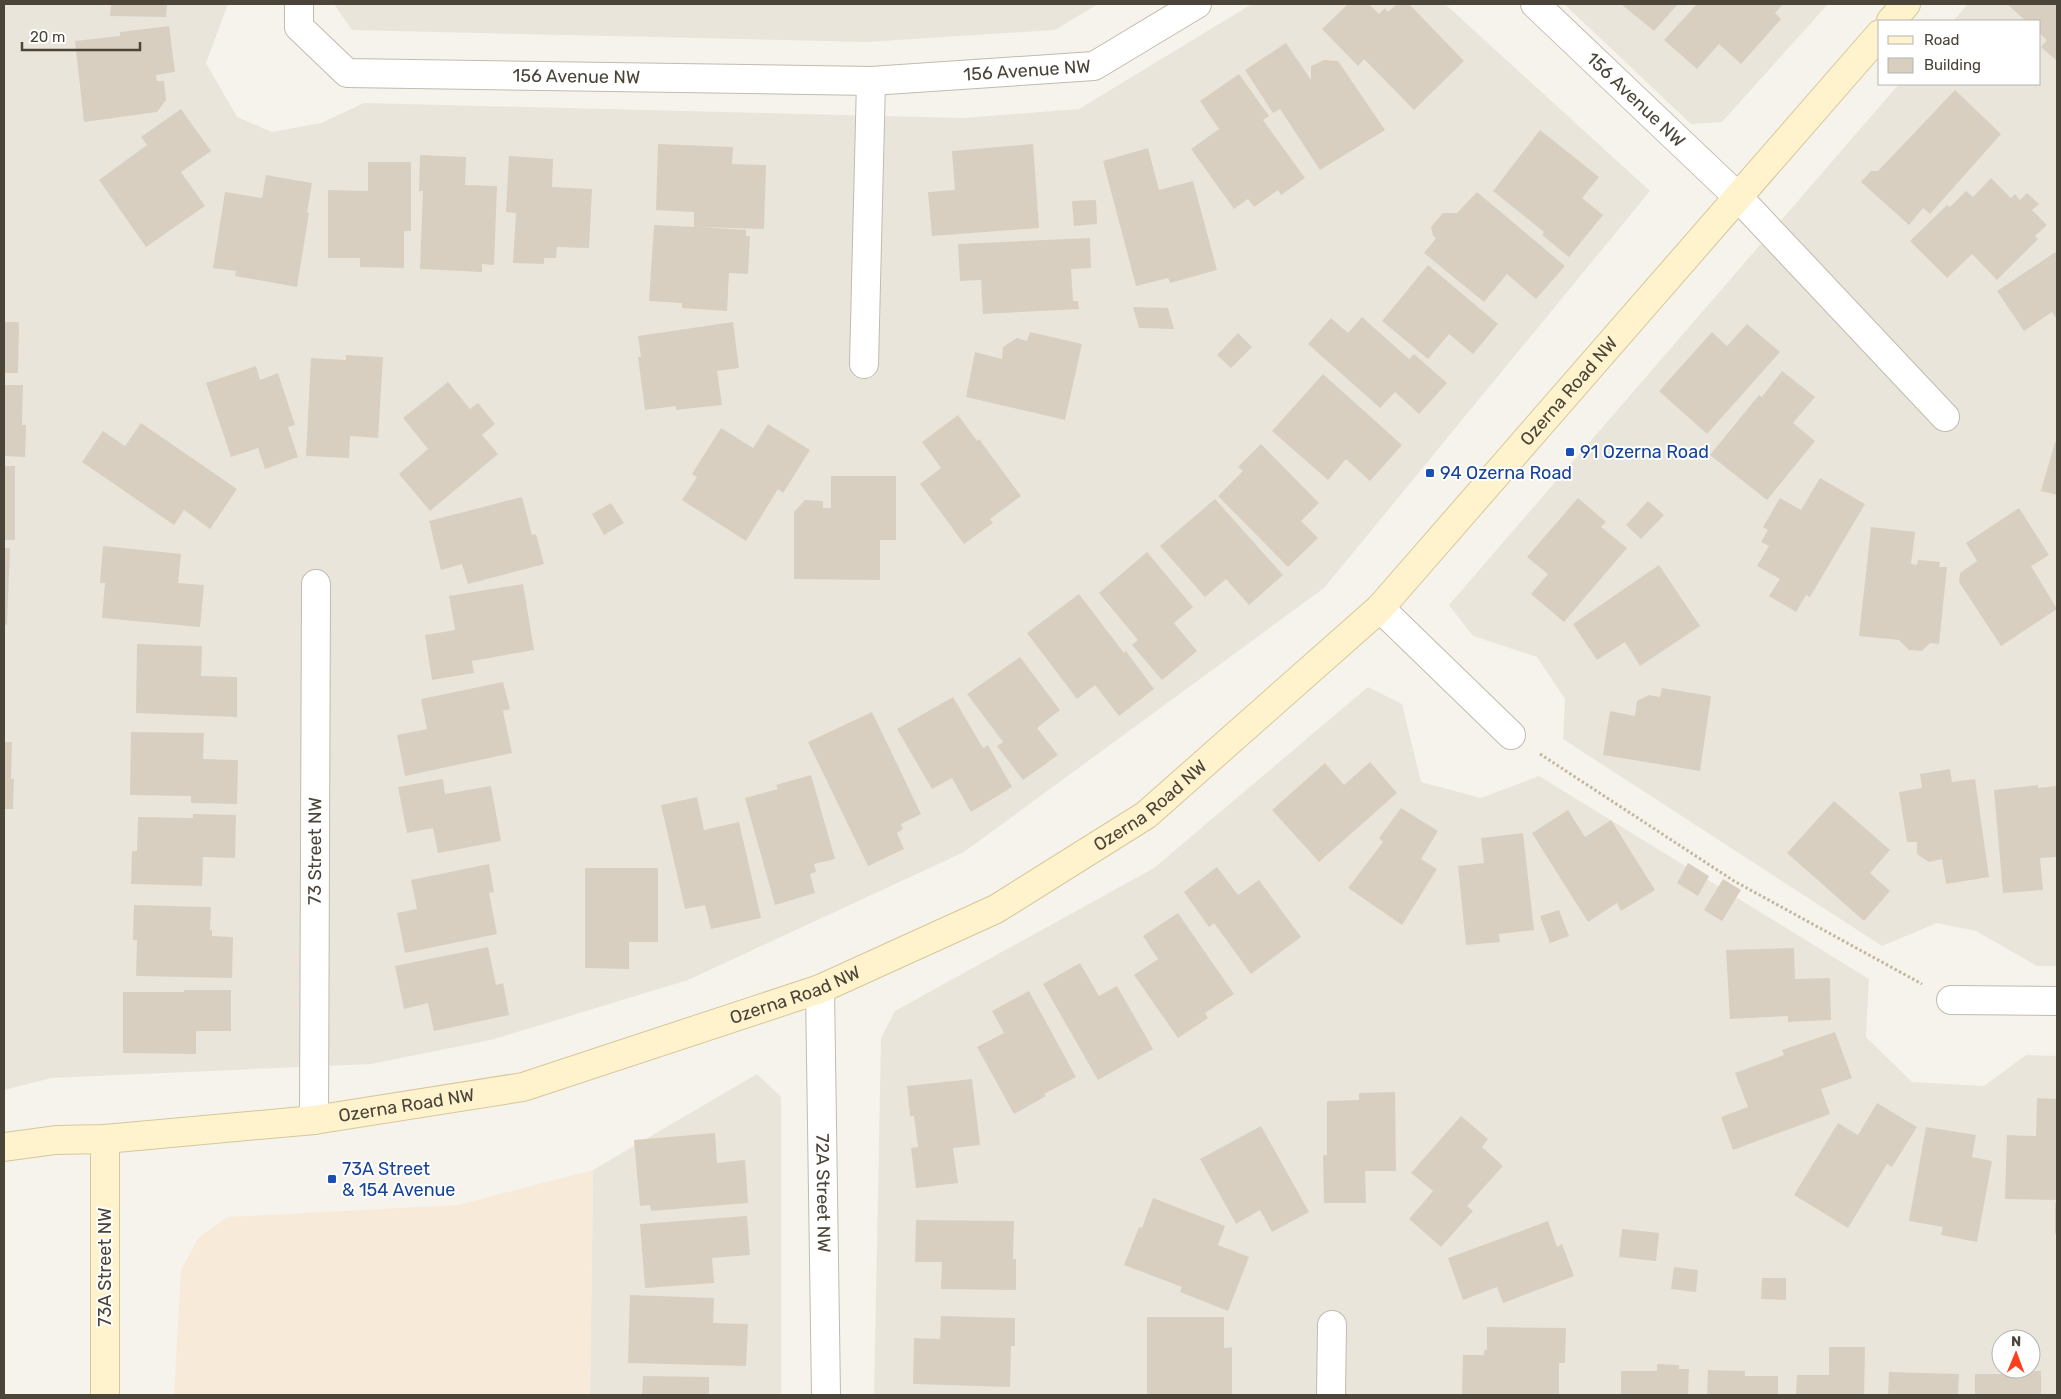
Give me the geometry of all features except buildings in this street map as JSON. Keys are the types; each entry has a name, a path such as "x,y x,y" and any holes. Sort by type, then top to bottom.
{"street":[{"name":"156 Avenue NW","path":"299,15 347,73 871,81 1094,66 1197,4"},
{"name":"156 Avenue NW","path":"1534,4 1737,196"},
{"path":"1892,20 1906,4"},
{"name":"Ozerna Road NW","path":"4,1147 56,1140 106,1139 314,1120 523,1087 820,989 996,909 1146,815 1380,608 1878,36"},
{"path":"864,364 871,81"},
{"path":"1737,196 1945,417"},
{"name":"73 Street NW","path":"314,1120 316,584"},
{"path":"1380,608 1511,735"},
{"name":"72A Street NW","path":"820,989 826,1395"},
{"path":"1951,1000 2057,1001"},
{"name":"73A Street NW","path":"105,1395 106,1139"},
{"path":"1331,1395 1332,1325"}],"path":[{"path":"1511,735 1734,880 1951,1000"}],"shaded area":[{"path":"4,4 228,4 206,63 237,117 272,132 321,123 364,103 964,118 1079,109 1252,4 1445,4 1650,191 1324,588 964,852 688,980 491,1040 371,1064 51,1078 4,1090"},
{"path":"334,4 1098,4 1055,30 866,42 352,30"},
{"path":"1564,4 1828,4 1722,122 1691,124"},
{"path":"1968,4 2057,4 2057,966 2037,966 1976,931 1937,923 1882,946 1563,739 1565,699 1537,657 1473,636 1449,605 1898,85 2041,85 2041,20 1954,20"},
{"path":"1368,687 1402,704 1421,782 1481,798 1539,776 1869,979 1866,1037 1912,1082 1984,1086 2026,1055 2057,1056 2057,1395 874,1395 881,1038 895,1011 1154,868"},
{"path":"757,1074 781,1097 781,1395 590,1395 593,1170"},
{"path":"593,1170 590,1395 174,1395 181,1270 199,1237 228,1217 458,1205"}],"place":[{"name":"91 Ozerna Road","path":"1570,452"},
{"name":"94 Ozerna Road","path":"1430,473"},
{"name":"73A Street & 154 Avenue","path":"332,1179"}]}
